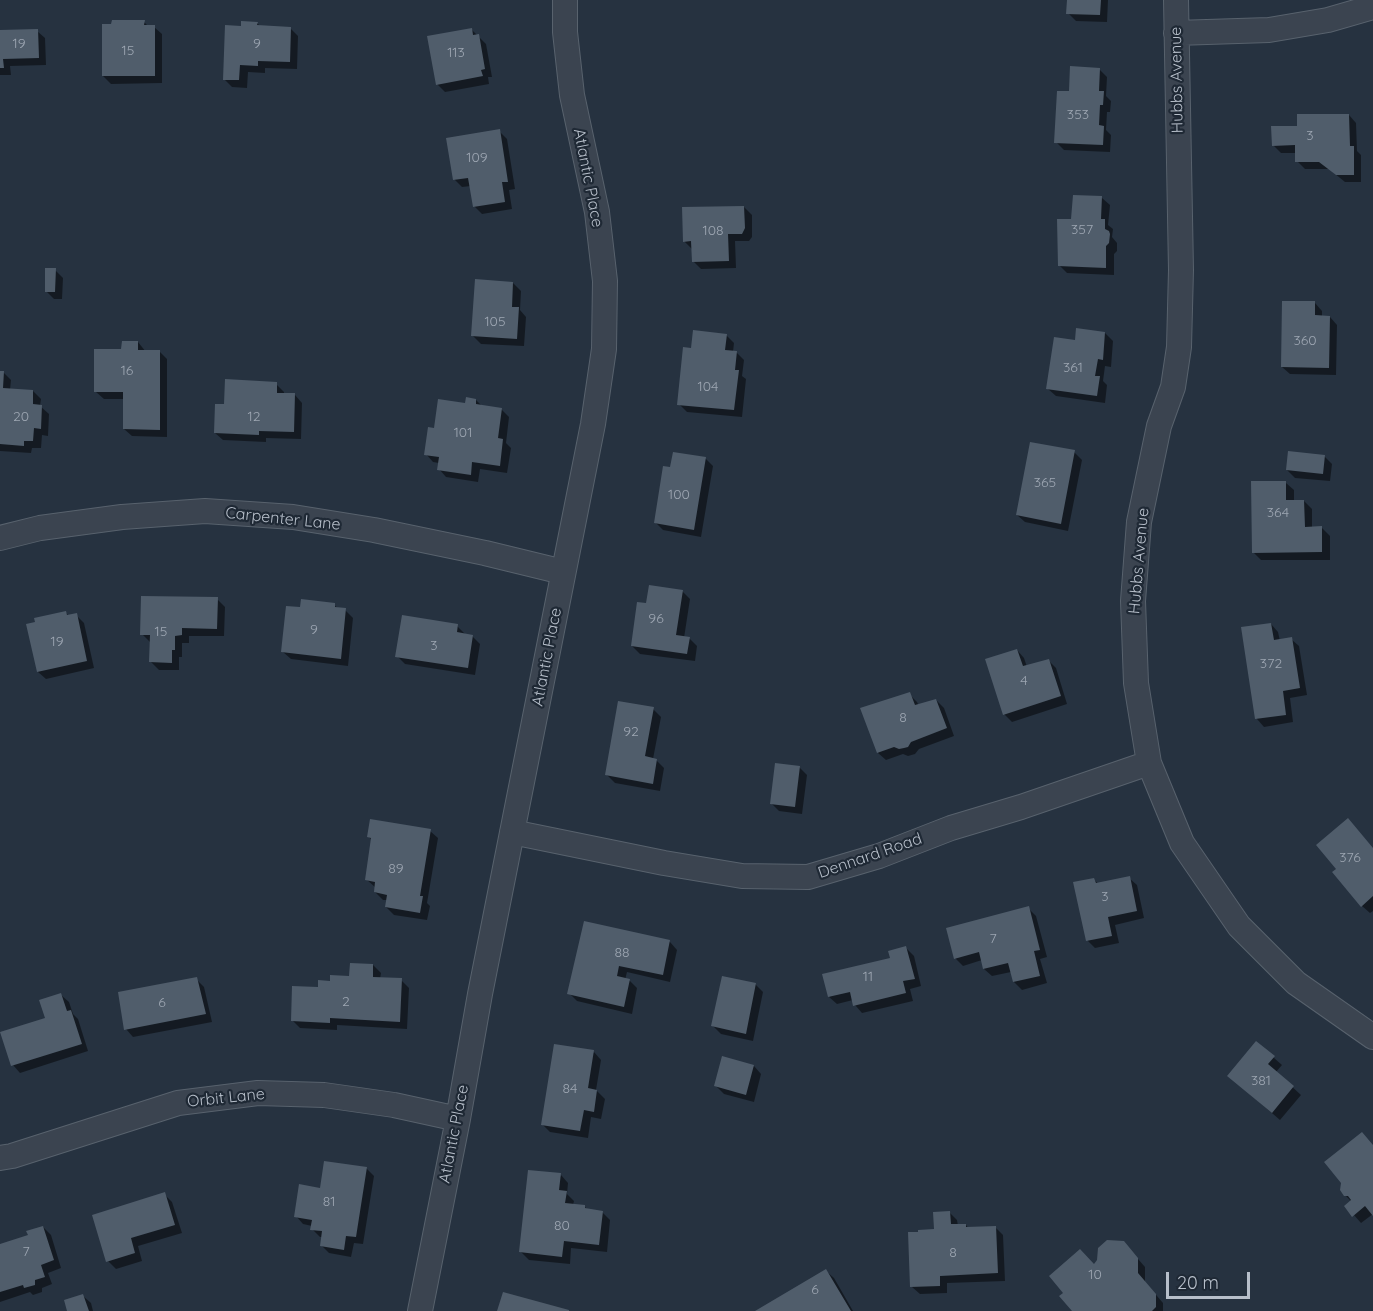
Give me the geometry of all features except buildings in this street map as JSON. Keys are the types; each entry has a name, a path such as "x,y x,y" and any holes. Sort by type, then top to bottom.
{"street":[{"name":"Atlantic Place","path":"420,1311 592,424 604,349 605,281 597,212 572,95 565,32 565,0"},
{"name":"Hubbs Avenue","path":"1176,0 1181,270 1179,346 1173,387 1159,426 1139,522 1133,601 1136,683 1149,764 1182,843 1239,926 1296,983 1371,1030"},
{"path":"1176,33 1269,30 1328,20 1373,7"},
{"name":"Carpenter Lane","path":"0,538 40,528 122,517 205,511 293,517 374,530 563,572"},
{"name":"Dennard Road","path":"512,832 664,863 742,876 808,877 879,856 951,828 1149,764"},
{"name":"Orbit Lane","path":"0,1158 178,1103 258,1093 324,1095 394,1105 458,1119"}]}
